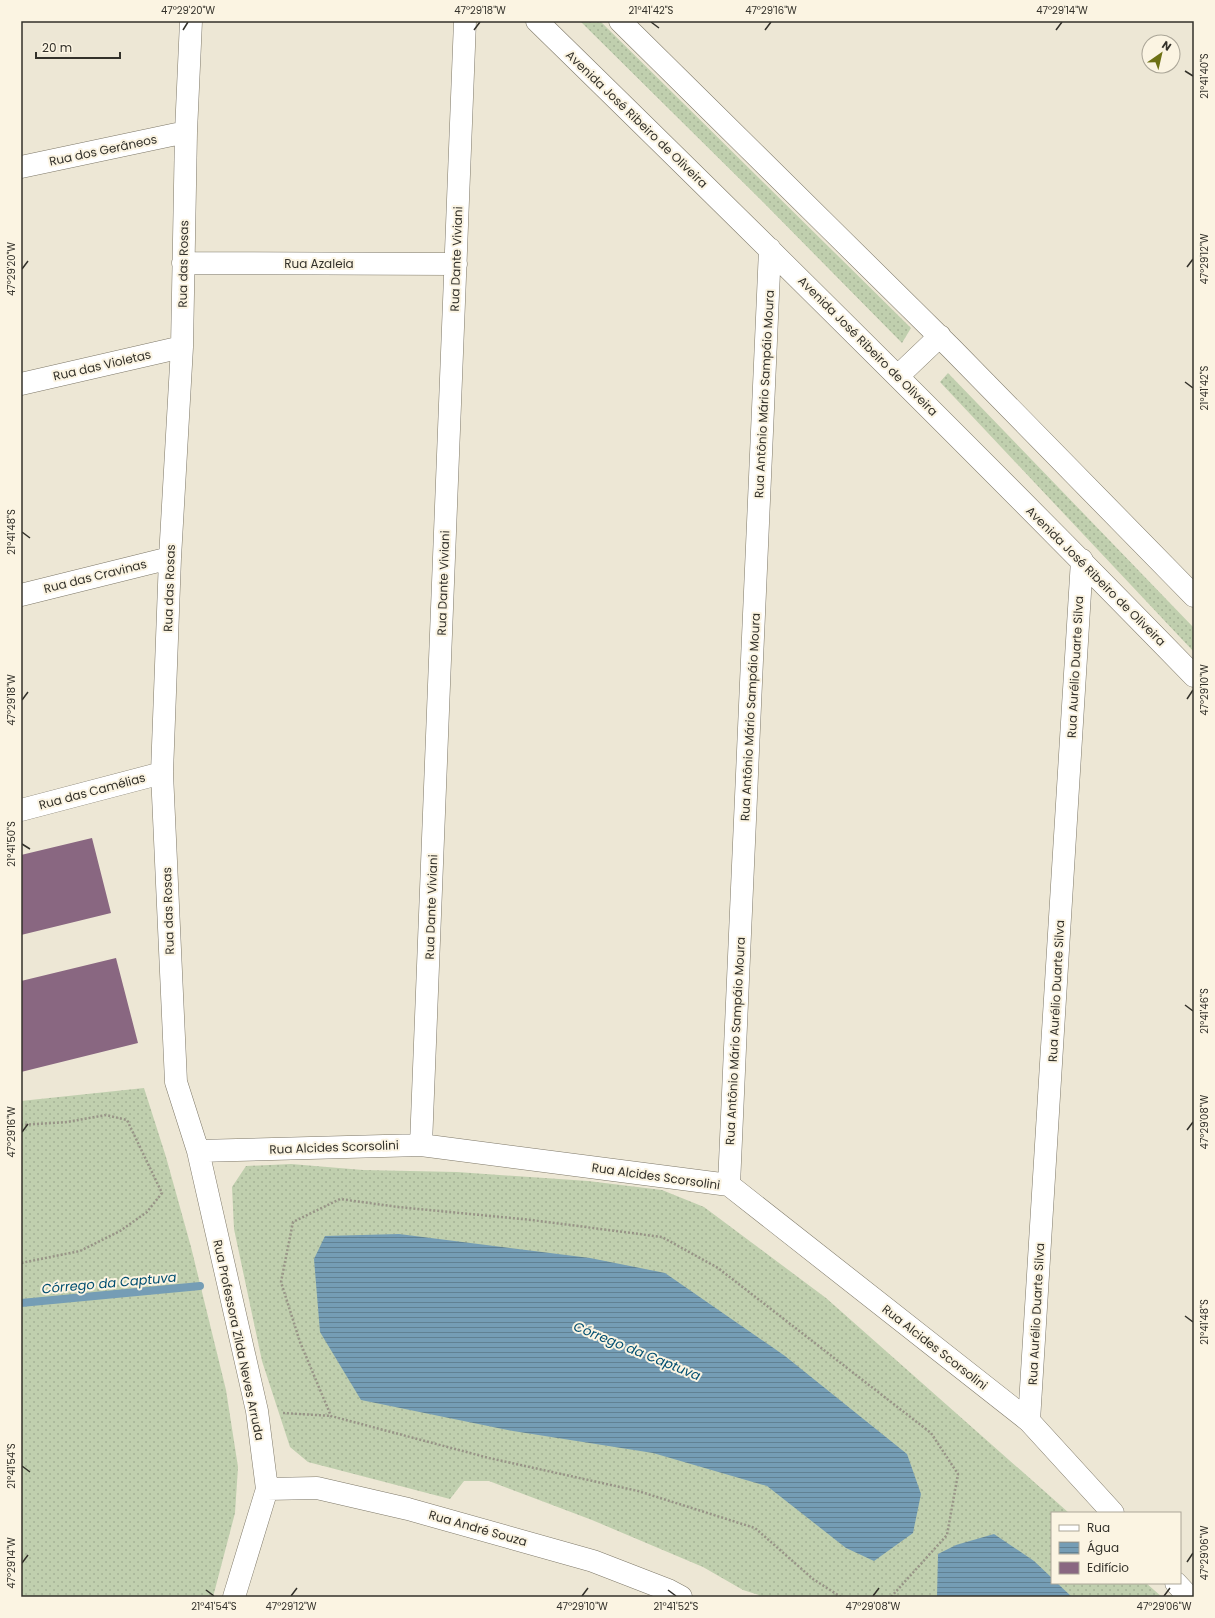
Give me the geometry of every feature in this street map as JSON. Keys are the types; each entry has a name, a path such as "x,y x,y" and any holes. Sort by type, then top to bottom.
{"street":[{"name":"Rua das Rosas","path":"191,21 186,132 182,347 170,558 162,773 176,1082 198,1151"},
{"name":"Rua Dante Viviani","path":"421,1145 465,21"},
{"name":"Avenida José Ribeiro de Oliveira","path":"537,21 898,376 1082,560 1194,676"},
{"path":"620,21 940,336 1194,596"},
{"name":"Rua dos Gerâneos","path":"21,168 186,132"},
{"name":"Rua Antônio Mário Sampáio Moura","path":"729,1186 770,249"},
{"name":"Rua Azaleia","path":"183,263 456,264"},
{"path":"898,376 940,336"},
{"name":"Rua das Violetas","path":"21,384 182,347"},
{"name":"Rua das Cravinas","path":"21,595 170,558"},
{"name":"Rua Aurélio Duarte Silva","path":"1029,1422 1082,560"},
{"name":"Rua das Camélias","path":"21,810 162,773"},
{"name":"Rua Alcides Scorsolini","path":"198,1151 421,1145 729,1186 1029,1422 1111,1512"},
{"name":"Rua Professora Zilda Neves Arruda","path":"198,1151 257,1411 267,1489 234,1597"},
{"name":"Rua André Souza","path":"267,1489 317,1488 408,1509 592,1561 668,1590 681,1597"},
{"path":"1177,1584 1189,1597"}],"path":[{"path":"21,1125 67,1122 106,1115 127,1120 162,1193 147,1212 120,1231 80,1251 21,1263"},
{"path":"331,1416 300,1342 281,1282 293,1222 340,1199 398,1207 532,1220 662,1237 718,1268 931,1433 958,1474 947,1534 891,1597"},
{"path":"257,1411 331,1416 489,1458 638,1491 755,1528 813,1579 841,1597"}],"green space":[{"path":"580,21 600,21 911,328 902,343 762,201"},
{"path":"948,373 1194,628 1194,652 940,382"},
{"path":"144,1088 166,1157 191,1247 226,1390 238,1467 235,1513 213,1597 21,1597 21,1101"},
{"path":"291,1164 363,1170 457,1172 588,1181 662,1190 704,1207 826,1298 1068,1512 1051,1512 1051,1584 1147,1584 1162,1597 757,1597 759,1595 743,1590 703,1567 592,1520 489,1481 464,1481 450,1499 308,1462 290,1447 262,1361 234,1229 232,1187 246,1166"}],"water":[{"path":"399,1234 590,1258 665,1273 785,1356 907,1454 921,1494 913,1533 874,1561 846,1548 767,1486 653,1453 513,1431 361,1400 320,1332 314,1259 325,1236"},
{"path":"994,1534 1034,1561 1051,1577 1051,1584 1058,1584 1072,1597 937,1597 938,1554 956,1545"}],"building":[{"path":"92,838 111,913 21,935 21,855"},
{"path":"116,958 138,1043 21,1072 21,981"}],"waterway":[{"name":"Córrego da Captuva","path":"21,1303 200,1286"}]}
